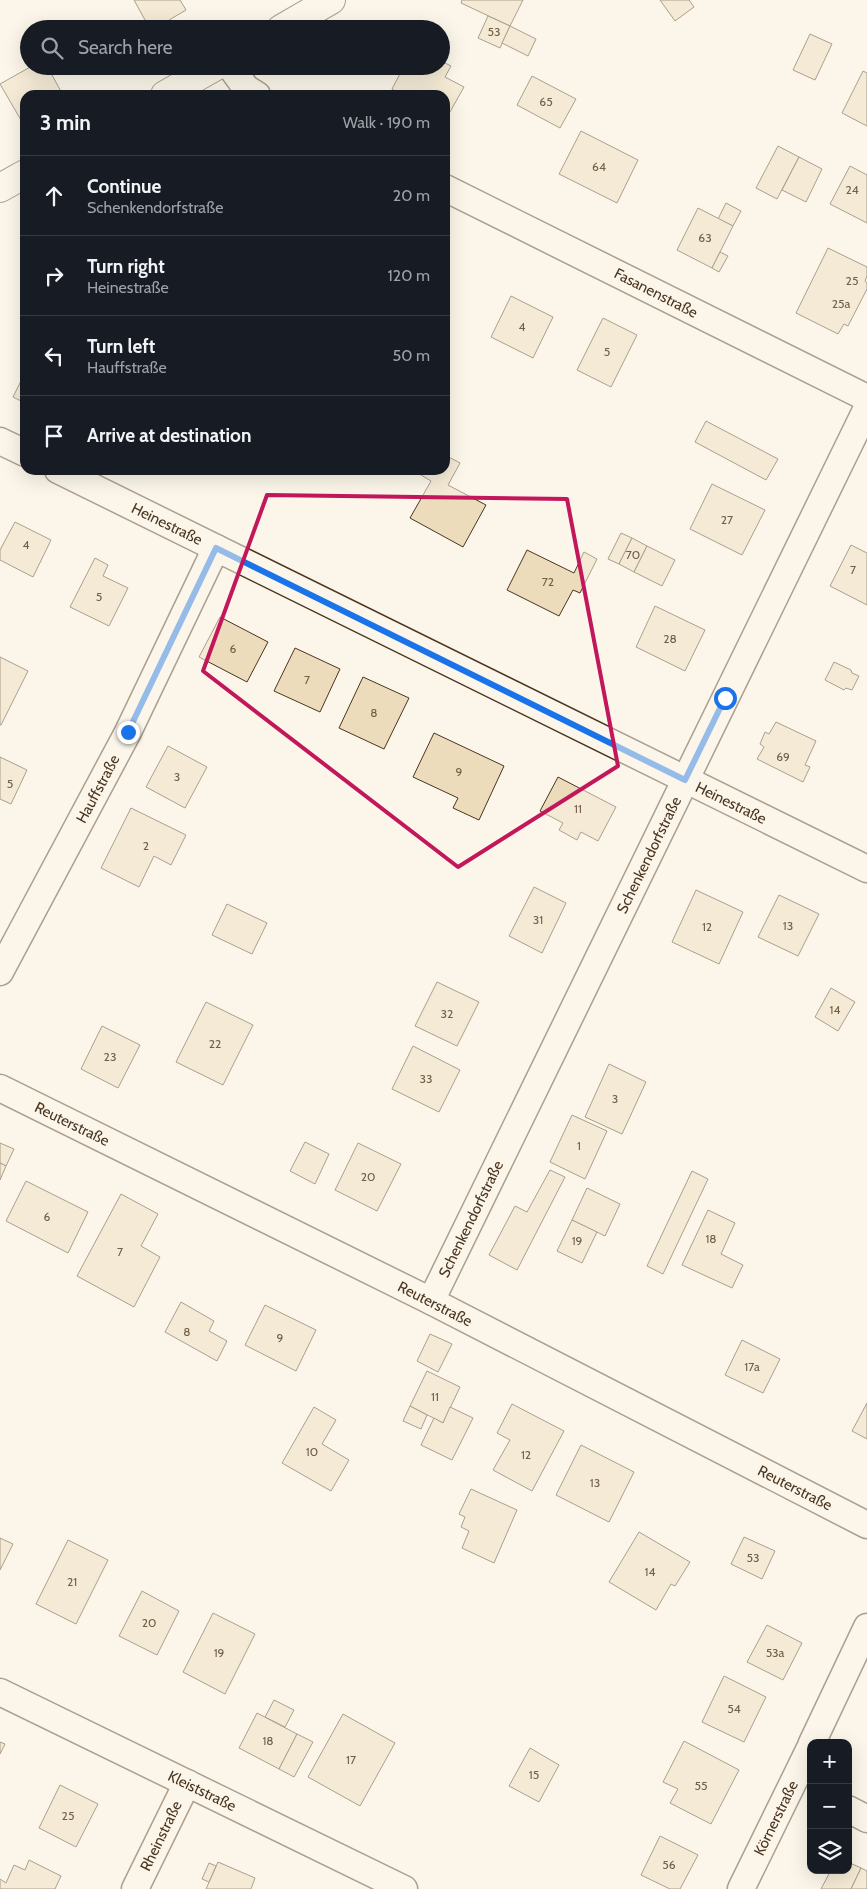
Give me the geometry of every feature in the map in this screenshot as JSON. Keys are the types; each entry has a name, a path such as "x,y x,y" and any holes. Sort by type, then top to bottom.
{"street":[{"path":"297,20 332,0"},
{"path":"174,90 200,75"},
{"path":"237,75 249,90"},
{"path":"0,188 20,177"},
{"name":"Fasanenstraße","path":"450,190 867,398"},
{"name":"Schenkendorfstraße","path":"430,1301 867,408"},
{"path":"0,441 20,451"},
{"name":"Heinestraße","path":"68,475 867,869"},
{"name":"Hauffstraße","path":"0,972 128,732 216,548"},
{"name":"Reuterstraße","path":"0,1088 430,1301 867,1525"},
{"name":"Körnerstraße","path":"814,1739 867,1627"},
{"name":"Kleiststraße","path":"0,1692 404,1889"},
{"name":"Körnerstraße","path":"740,1889 802,1786 807,1765"},
{"name":"Rheinstraße","path":"135,1889 187,1783"},
{"path":"852,1812 867,1819"}],"highlighted area":[{"path":"267,495 567,499 618,766 458,867 203,671"}],"building":[{"path":"134,0 180,0 186,10 169,20 145,20"},
{"path":"462,0 523,0 510,26 461,3"},
{"path":"660,0 689,0 694,7 675,21"},
{"path":"488,16 510,26 500,48 478,38"},
{"path":"510,26 536,39 528,56 502,43"},
{"path":"810,34 832,44 815,80 793,70"},
{"path":"863,71 867,73 867,126 842,113"},
{"path":"20,73 20,75 52,75 60,90 20,90 20,118 0,84"},
{"path":"399,75 446,75 445,77 464,87 450,112 450,90 392,89"},
{"path":"532,76 576,99 560,128 517,105"},
{"path":"581,131 638,160 617,203 559,174"},
{"path":"778,146 799,157 777,199 756,188"},
{"path":"799,157 822,169 806,202 782,190"},
{"path":"850,166 867,175 867,223 830,204"},
{"path":"726,203 741,211 733,226 718,219"},
{"path":"698,208 733,226 712,268 677,250"},
{"path":"828,248 867,267 865,281 867,289 848,326 844,324 838,334 796,313"},
{"path":"720,252 728,256 719,272 712,268"},
{"path":"511,296 553,317 533,358 491,337"},
{"path":"603,318 637,335 611,387 577,370"},
{"path":"20,383 20,400 13,397"},
{"path":"706,421 778,459 766,480 695,442"},
{"path":"450,458 460,463 448,485 486,505 463,547 410,518 431,481 421,475 450,475"},
{"path":"712,484 765,510 742,555 690,529"},
{"path":"15,522 51,540 33,577 0,560 0,550"},
{"path":"621,533 632,538 619,564 608,559"},
{"path":"632,538 647,546 634,572 619,564"},
{"path":"851,545 867,553 867,605 830,586"},
{"path":"647,546 675,560 662,586 634,572"},
{"path":"527,550 574,573 584,552 597,559 580,593 573,590 559,616 507,590"},
{"path":"95,558 108,565 103,576 128,588 109,626 70,607"},
{"path":"655,606 705,630 685,671 636,647"},
{"path":"220,617 268,642 247,682 199,657"},
{"path":"295,648 340,669 320,712 274,691"},
{"path":"0,657 28,671 1,725 0,725"},
{"path":"834,662 859,676 852,690 846,688 844,690 825,680"},
{"path":"363,677 409,698 384,749 339,728"},
{"path":"776,722 816,741 805,765 810,767 803,782 757,759 764,747 760,744 765,732 769,734"},
{"path":"434,733 504,766 479,820 453,808 458,798 413,777"},
{"path":"168,746 207,767 185,808 146,787"},
{"path":"0,757 27,770 11,804 0,799"},
{"path":"558,777 616,807 598,841 581,832 577,840 559,830 563,823 540,811"},
{"path":"131,808 186,835 171,865 154,856 139,887 101,868"},
{"path":"534,887 566,903 542,953 509,936"},
{"path":"696,890 743,912 719,964 672,942"},
{"path":"779,895 819,914 798,956 758,937"},
{"path":"227,904 267,923 252,954 212,935"},
{"path":"437,982 479,1002 457,1046 415,1026"},
{"path":"831,988 855,1002 838,1031 815,1017"},
{"path":"206,1002 253,1025 223,1085 176,1062"},
{"path":"102,1026 140,1045 118,1088 81,1069"},
{"path":"413,1046 460,1070 439,1112 392,1089"},
{"path":"609,1064 646,1082 622,1134 585,1117"},
{"path":"572,1115 607,1131 585,1179 550,1162"},
{"path":"305,1142 329,1154 315,1184 290,1171"},
{"path":"0,1143 14,1149 6,1166 0,1163"},
{"path":"358,1143 401,1164 377,1211 335,1190"},
{"path":"0,1163 6,1166 0,1180"},
{"path":"550,1170 565,1177 517,1270 489,1255 515,1206 527,1212"},
{"path":"692,1171 708,1179 663,1274 647,1266"},
{"path":"26,1181 88,1212 68,1253 6,1221"},
{"path":"587,1188 620,1204 605,1236 572,1220"},
{"path":"121,1194 158,1214 141,1246 160,1257 134,1307 77,1276"},
{"path":"708,1210 735,1223 721,1254 743,1265 732,1288 682,1265"},
{"path":"572,1220 597,1232 582,1263 557,1251"},
{"path":"181,1302 214,1321 209,1331 227,1341 217,1361 165,1332"},
{"path":"265,1305 316,1330 296,1371 245,1345"},
{"path":"430,1334 452,1344 438,1372 417,1361"},
{"path":"742,1340 780,1359 763,1393 725,1375"},
{"path":"427,1371 460,1387 443,1423 410,1406"},
{"path":"867,1403 867,1439 852,1431"},
{"path":"512,1404 564,1431 532,1491 493,1470 510,1440 497,1433"},
{"path":"410,1406 427,1415 421,1429 403,1421"},
{"path":"314,1407 336,1420 322,1444 349,1460 331,1491 282,1463"},
{"path":"450,1407 473,1418 452,1460 421,1445 434,1418 443,1423"},
{"path":"581,1445 634,1472 609,1522 556,1495"},
{"path":"471,1489 517,1510 494,1563 462,1548 469,1531 461,1527 465,1517 459,1514"},
{"path":"639,1532 690,1562 675,1586 671,1584 656,1610 609,1582"},
{"path":"744,1537 775,1551 762,1579 731,1564"},
{"path":"0,1538 13,1544 0,1570"},
{"path":"68,1540 108,1560 76,1624 36,1604"},
{"path":"142,1591 179,1611 157,1655 119,1636"},
{"path":"213,1613 255,1634 225,1694 183,1672"},
{"path":"767,1625 802,1643 783,1680 747,1662"},
{"path":"724,1676 766,1697 744,1742 702,1722"},
{"path":"274,1700 294,1710 285,1727 265,1717"},
{"path":"257,1713 297,1734 279,1769 239,1748"},
{"path":"343,1714 395,1743 360,1806 308,1777"},
{"path":"297,1734 313,1742 294,1777 279,1769"},
{"path":"684,1741 739,1770 711,1824 670,1803 678,1789 663,1782"},
{"path":"0,1742 5,1744 0,1754"},
{"path":"530,1748 559,1765 539,1802 509,1786"},
{"path":"60,1785 98,1804 76,1847 39,1828"},
{"path":"660,1836 698,1855 680,1889 670,1889 641,1875"},
{"path":"29,1860 61,1876 55,1889 0,1889 0,1879 6,1883 14,1865 25,1870"},
{"path":"218,1862 255,1878 251,1889 206,1889"},
{"path":"209,1863 216,1866 209,1882 202,1879"},
{"path":"852,1864 861,1868 851,1889 821,1889 829,1874 852,1874"},
{"path":"861,1868 867,1871 867,1889 851,1889"}],"route":[{"path":"128,732 216,548 685,780 725,698"}]}
